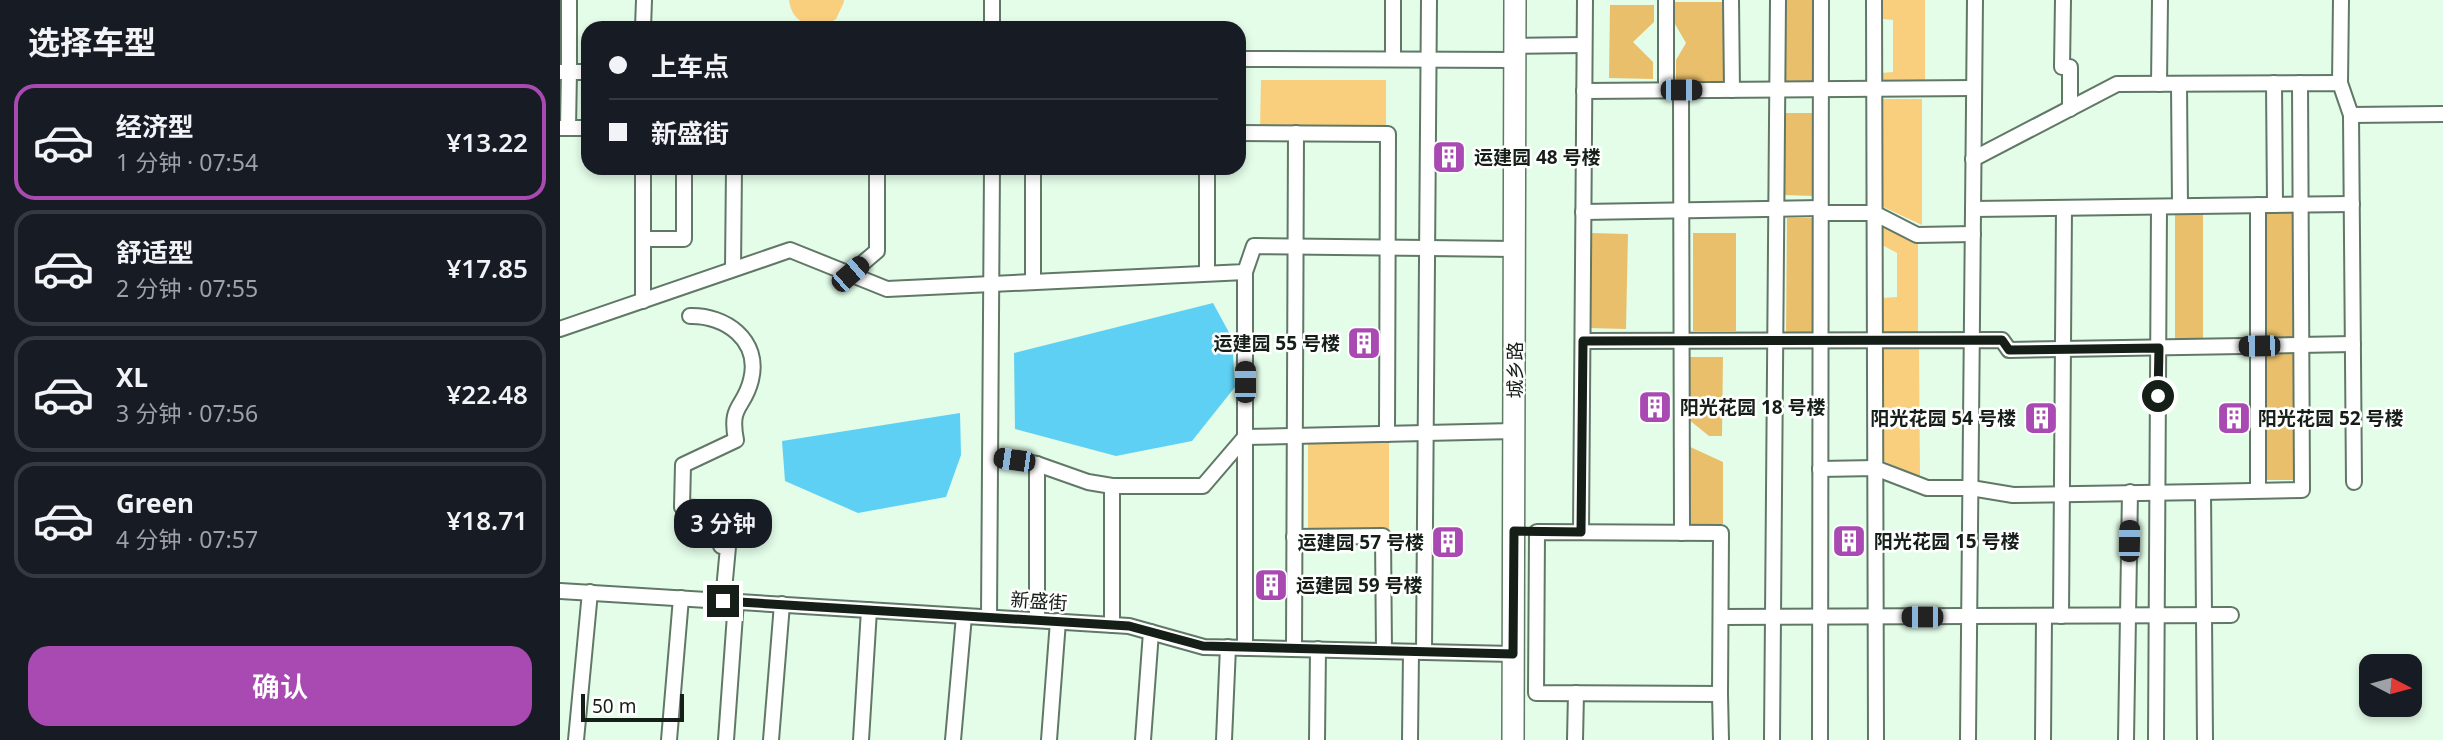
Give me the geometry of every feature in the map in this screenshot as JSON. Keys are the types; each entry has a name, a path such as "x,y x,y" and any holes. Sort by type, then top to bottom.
{"main road":[{"name":"城乡路","path":"1513,740 1515,0"}],"street":[{"path":"564,128 564,72 569,0"},
{"path":"643,0 643,21"},
{"path":"992,0 992,21"},
{"path":"1393,0 1393,59"},
{"path":"1410,740 1418,652 1426,433 1429,0"},
{"path":"1581,532 1584,0"},
{"path":"1665,0 1666,90"},
{"path":"1731,0 1732,90"},
{"path":"1772,740 1778,0"},
{"path":"1819,740 1821,0"},
{"path":"1874,0 1876,740"},
{"path":"1968,740 1975,0"},
{"path":"2063,0 2062,68 2070,68 2070,109"},
{"path":"2159,84 2160,0"},
{"path":"2341,0 2340,83 2351,115 2354,482"},
{"path":"1246,59 1429,60 1584,45"},
{"path":"2274,83 2275,205"},
{"path":"1820,469 1875,468 1927,488 1970,488 2013,495 2302,489 2300,83"},
{"path":"1973,159 2117,84 2340,83"},
{"path":"2179,84 2180,206"},
{"path":"1584,90 1974,88"},
{"path":"1681,90 1682,533"},
{"path":"2351,115 2443,114"},
{"path":"1246,133 1388,134 1387,434"},
{"path":"1294,649 1296,133"},
{"path":"643,175 643,301"},
{"path":"643,239 684,239 684,175"},
{"path":"733,270 734,175"},
{"path":"850,274 877,251 877,175"},
{"path":"989,617 992,175"},
{"path":"1032,282 1033,175"},
{"path":"1207,175 1207,273"},
{"path":"1973,209 2352,204"},
{"path":"2258,205 2258,490"},
{"path":"2156,740 2159,207"},
{"path":"2061,616 2064,208"},
{"path":"1583,212 1776,209 1874,213 1917,235 1972,234"},
{"path":"1245,648 1245,272 1254,246 1515,249"},
{"path":"560,329 790,250 887,289 1245,272"},
{"path":"690,316 714,318 735,329 745,342 751,359 752,377 732,421 736,440 683,465 682,507 724,510 721,546 728,547 729,601 726,740"},
{"path":"1583,341 2002,340 2009,350 2353,344"},
{"path":"991,457 1037,464 1088,482 1112,486 1203,486 1245,437 1514,431"},
{"path":"1037,464 1037,620"},
{"path":"1112,486 1112,625"},
{"path":"2126,740 2130,492"},
{"path":"2203,492 2205,740"},
{"path":"1514,531 1721,533 1721,740"},
{"path":"1536,693 1537,532"},
{"path":"1294,537 1383,536 1384,651"},
{"name":"新盛街","path":"560,590 1112,625 1203,646 1513,654"},
{"path":"576,740 590,592"},
{"path":"669,740 681,598"},
{"path":"771,740 782,604"},
{"path":"861,740 869,610"},
{"path":"1721,617 2231,615"},
{"path":"953,740 964,616"},
{"path":"2043,740 2044,616"},
{"path":"1049,740 1058,621"},
{"path":"1143,740 1151,632"},
{"path":"1224,740 1228,647"},
{"path":"1317,740 1318,649"},
{"path":"1513,692 1720,694"},
{"path":"1575,740 1576,693"}],"shaded area":[{"path":"789,0 844,0 836,19 832,21 800,21 791,9"},
{"path":"1785,0 1817,0 1816,82 1784,82"},
{"path":"1883,0 1925,0 1925,85 1881,85 1881,73 1893,72 1893,20 1883,19"},
{"path":"1675,2 1723,2 1723,81 1676,81 1676,60 1686,43 1675,24"},
{"path":"1610,5 1654,5 1654,22 1633,42 1653,62 1653,79 1609,78"},
{"path":"1261,80 1386,80 1386,128 1260,128"},
{"path":"1879,99 1922,99 1922,225 1879,205"},
{"path":"1784,113 1815,113 1814,196 1782,195"},
{"path":"2266,212 2294,212 2295,339 2267,339"},
{"path":"2203,214 2203,341 2175,341 2175,215"},
{"path":"1787,218 1816,218 1815,336 1786,336"},
{"path":"1882,226 1918,244 1918,335 1881,335 1881,298 1897,297 1897,253 1882,245"},
{"path":"1591,233 1628,234 1626,329 1589,328"},
{"path":"1693,233 1736,233 1736,331 1693,331"},
{"path":"1878,347 1919,347 1920,477 1879,459"},
{"path":"2267,353 2294,353 2295,480 2267,480"},
{"path":"1689,357 1723,357 1722,436 1709,436 1688,419"},
{"path":"1308,443 1389,443 1389,530 1308,530"},
{"path":"1686,445 1723,462 1723,524 1686,524"}],"water":[{"path":"1213,303 1232,338 1235,387 1192,441 1116,456 1015,429 1014,353"},
{"path":"960,413 961,455 946,497 858,513 785,481 782,441"}],"place":[{"name":"运建园 48 号楼","path":"1449,157"},
{"name":"运建园 55 号楼","path":"1364,343"},
{"name":"阳光花园 18 号楼","path":"1655,407"},
{"name":"阳光花园 54 号楼","path":"2041,418"},
{"name":"阳光花园 52 号楼","path":"2234,418"},
{"name":"阳光花园 15 号楼","path":"1849,541"},
{"name":"运建园 57 号楼","path":"1448,542"},
{"name":"运建园 59 号楼","path":"1271,585"}],"route":[{"path":"723,601 1129,626 1203,646 1513,654 1514,531 1581,532 1583,341 2002,340 2009,350 2159,348 2158,396"}]}
